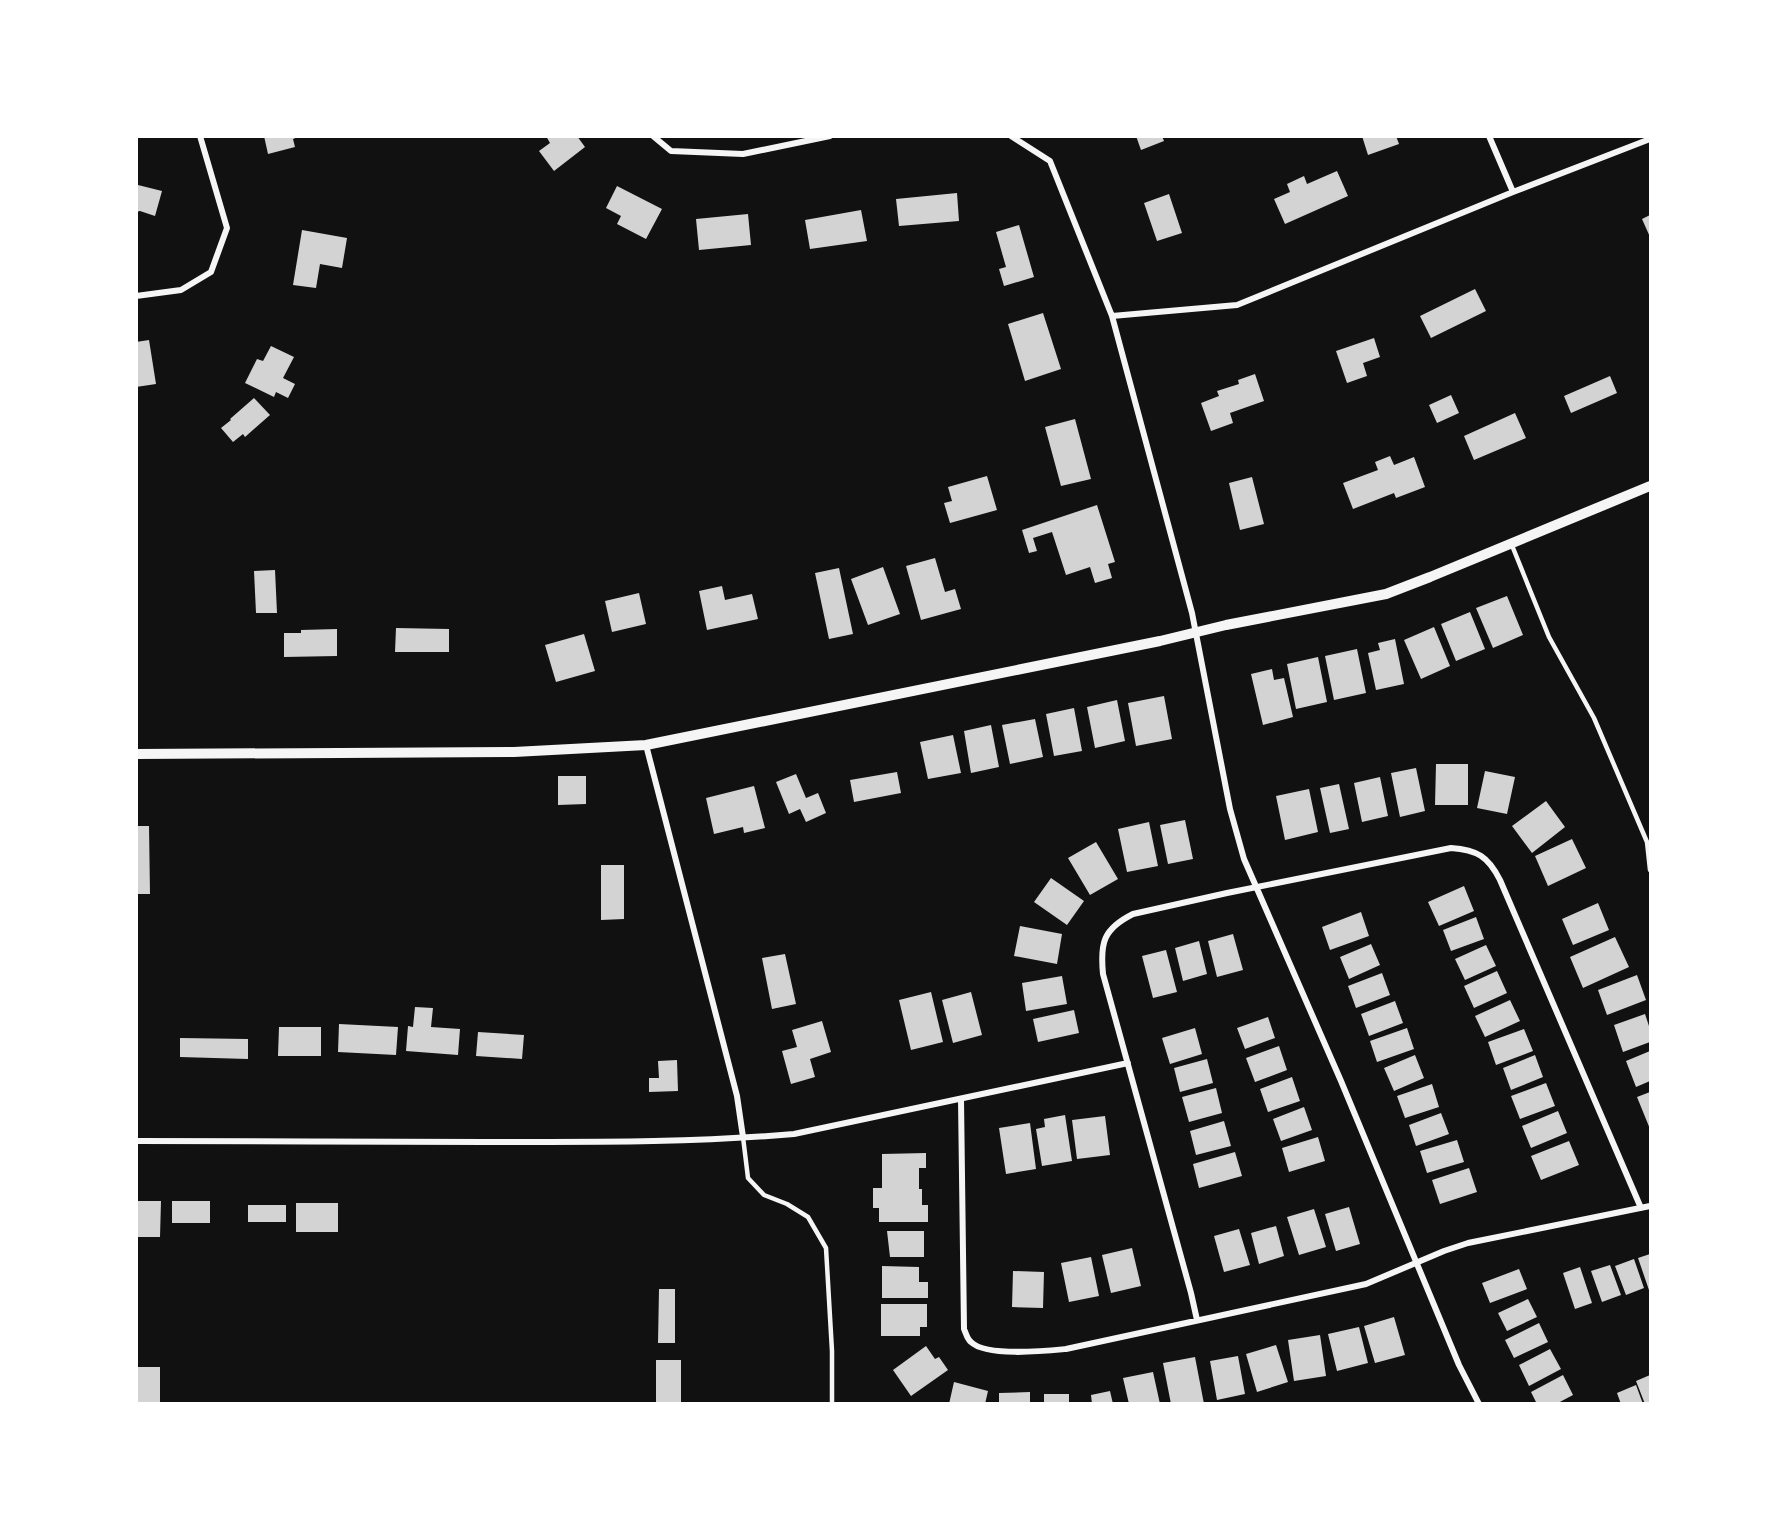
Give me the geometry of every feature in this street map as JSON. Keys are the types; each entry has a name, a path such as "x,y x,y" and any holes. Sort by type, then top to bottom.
{"street":[{"path":"136,296 181,290 211,272 227,228 200,136"},
{"path":"653,136 671,151 743,154 831,136"},
{"path":"1011,136 1050,161 1112,316 1192,614 1230,809 1244,859 1341,1081 1459,1365 1479,1404"},
{"path":"1489,136 1513,192"},
{"path":"1112,316 1236,305 1650,139"},
{"path":"136,754 514,752 646,745 1386,594 1430,578 1650,486"},
{"path":"646,745 737,1096 743,1137"},
{"path":"1197,1320 1103,974 1102,944 1120,920 1133,915 1257,887 1451,848 1464,849 1484,857 1493,866 1500,880 1641,1208"},
{"path":"136,1141 584,1142 694,1140 794,1134 1128,1063"},
{"path":"961,1099 964,1329 969,1341 978,1347 993,1351 1066,1349 1366,1284 1468,1243 1650,1206"}],"lane":[{"path":"1511,543 1549,637 1594,718 1647,842 1650,870"},
{"path":"743,1137 748,1178 764,1195 808,1216 826,1248 832,1351 832,1404"}],"building":[{"path":"264,136 298,137 293,139 295,147 268,154"},
{"path":"546,136 577,136 585,147 554,171 539,151 550,143"},
{"path":"1136,136 1162,136 1164,141 1141,150"},
{"path":"1362,136 1396,136 1399,144 1368,155"},
{"path":"1337,171 1348,196 1285,224 1274,199 1290,192 1287,184 1304,176 1307,184"},
{"path":"138,185 162,191 155,216 140,211 136,212"},
{"path":"617,186 662,209 646,239 617,224 621,216 606,208"},
{"path":"957,193 959,221 899,226 896,199"},
{"path":"1169,194 1182,233 1157,241 1144,203"},
{"path":"861,210 867,241 810,249 805,220"},
{"path":"748,214 751,245 699,250 696,219"},
{"path":"1650,215 1650,237 1642,219"},
{"path":"1019,225 1034,277 1004,286 999,269 1006,267 996,232"},
{"path":"302,230 347,238 342,268 320,264 316,288 293,285"},
{"path":"1475,289 1486,311 1431,338 1420,316"},
{"path":"1043,313 1061,369 1025,381 1008,324"},
{"path":"1374,338 1380,357 1363,363 1367,376 1347,383 1336,351"},
{"path":"149,340 156,384 136,387 136,342"},
{"path":"271,346 294,357 283,378 295,384 288,398 276,392 274,397 245,383 257,359 263,361"},
{"path":"1255,374 1264,401 1230,413 1233,423 1211,431 1201,403 1219,396 1217,391 1239,384 1238,380"},
{"path":"1610,376 1617,393 1571,413 1564,396"},
{"path":"1451,395 1459,413 1437,423 1429,405"},
{"path":"254,398 270,415 245,437 243,434 233,442 221,428"},
{"path":"1515,413 1526,438 1474,460 1464,436"},
{"path":"1075,419 1091,479 1061,486 1045,427"},
{"path":"1390,456 1394,465 1414,457 1425,487 1396,498 1394,493 1353,509 1343,483 1378,470 1375,462"},
{"path":"987,476 997,510 950,523 944,503 952,501 948,487"},
{"path":"1252,477 1264,524 1240,530 1229,483"},
{"path":"1097,505 1115,562 1108,564 1112,578 1095,583 1090,567 1066,575 1052,532 1033,538 1037,551 1029,553 1022,530"},
{"path":"935,558 945,592 955,589 961,609 921,620 906,566"},
{"path":"883,567 900,614 868,625 851,579"},
{"path":"839,568 853,634 829,639 815,573"},
{"path":"275,570 277,613 256,613 254,571"},
{"path":"722,586 725,600 752,594 758,619 707,630 699,591"},
{"path":"639,593 646,624 612,632 605,601"},
{"path":"1507,596 1523,635 1493,648 1476,608"},
{"path":"1470,612 1485,649 1456,661 1441,624"},
{"path":"1434,627 1450,666 1421,679 1404,640"},
{"path":"396,628 449,629 449,652 395,652"},
{"path":"337,629 337,656 284,657 284,633"},
{"path":"584,634 595,671 556,682 545,645"},
{"path":"1395,639 1404,684 1376,690 1368,653 1380,650 1378,643"},
{"path":"1357,649 1366,693 1334,700 1325,656"},
{"path":"1318,657 1327,702 1296,709 1287,664"},
{"path":"1272,669 1274,680 1284,678 1293,717 1263,725 1251,674"},
{"path":"1164,696 1172,739 1136,746 1128,703"},
{"path":"1117,700 1125,741 1095,748 1087,707"},
{"path":"1074,708 1082,751 1054,756 1046,714"},
{"path":"1035,719 1043,757 1010,764 1002,725"},
{"path":"991,725 999,767 971,773 964,731"},
{"path":"953,735 961,773 928,779 920,742"},
{"path":"1436,764 1468,764 1468,805 1435,805"},
{"path":"1416,768 1425,811 1400,817 1391,773"},
{"path":"1485,771 1515,777 1507,814 1477,808"},
{"path":"897,772 901,793 854,802 850,780"},
{"path":"796,774 806,798 818,793 826,813 806,822 800,809 789,814 776,782"},
{"path":"558,776 586,776 586,804 558,805"},
{"path":"1380,777 1388,816 1362,822 1354,783"},
{"path":"1339,784 1349,829 1330,833 1320,788"},
{"path":"754,786 765,828 744,833 743,827 714,834 706,798"},
{"path":"1309,789 1318,832 1285,840 1276,796"},
{"path":"1546,801 1565,827 1532,853 1512,826"},
{"path":"1185,820 1193,859 1168,864 1160,825"},
{"path":"1149,822 1158,866 1127,872 1118,829"},
{"path":"136,826 149,826 150,894 136,894"},
{"path":"1572,839 1586,868 1548,886 1535,856"},
{"path":"1096,842 1118,879 1090,895 1068,858"},
{"path":"601,865 624,865 624,919 601,920"},
{"path":"1051,878 1084,901 1067,925 1034,902"},
{"path":"1464,886 1474,911 1439,926 1428,902"},
{"path":"1598,903 1609,930 1573,945 1562,919"},
{"path":"1361,912 1369,936 1330,950 1322,927"},
{"path":"1476,917 1484,939 1451,951 1443,930"},
{"path":"1020,926 1062,934 1057,964 1014,956"},
{"path":"1233,934 1243,970 1217,977 1208,941"},
{"path":"1615,937 1629,967 1583,988 1570,957"},
{"path":"1199,941 1207,974 1183,981 1175,948"},
{"path":"1371,944 1380,965 1349,979 1340,957"},
{"path":"1486,945 1496,966 1465,980 1455,959"},
{"path":"1166,950 1177,992 1153,998 1142,956"},
{"path":"785,954 796,1004 772,1009 762,958"},
{"path":"1497,971 1507,993 1474,1008 1464,986"},
{"path":"1382,973 1390,995 1356,1008 1348,986"},
{"path":"1637,975 1646,1000 1607,1015 1598,990"},
{"path":"1062,976 1067,1004 1026,1011 1022,983"},
{"path":"931,992 943,1042 911,1050 899,1000"},
{"path":"971,992 982,1035 953,1043 942,1000"},
{"path":"1510,1000 1520,1021 1485,1037 1475,1016"},
{"path":"1395,1001 1403,1023 1369,1036 1361,1014"},
{"path":"415,1007 433,1008 431,1027 460,1029 458,1055 406,1051 408,1026 413,1027"},
{"path":"1074,1010 1079,1033 1038,1042 1033,1019"},
{"path":"1645,1014 1650,1029 1650,1042 1623,1052 1614,1025"},
{"path":"1268,1017 1275,1038 1245,1049 1237,1028"},
{"path":"822,1021 831,1052 810,1059 815,1077 791,1084 782,1051 797,1047 792,1030"},
{"path":"339,1024 398,1027 396,1055 338,1052"},
{"path":"279,1027 321,1027 321,1056 278,1056"},
{"path":"1195,1028 1202,1054 1170,1064 1162,1038"},
{"path":"1407,1028 1414,1049 1377,1062 1370,1041"},
{"path":"1524,1029 1533,1051 1496,1065 1488,1042"},
{"path":"478,1032 524,1035 522,1059 476,1056"},
{"path":"180,1038 248,1039 248,1059 180,1057"},
{"path":"1279,1046 1287,1070 1255,1082 1246,1058"},
{"path":"1650,1051 1650,1081 1636,1087 1626,1061"},
{"path":"1415,1055 1424,1078 1394,1091 1384,1068"},
{"path":"1535,1055 1543,1077 1511,1090 1503,1068"},
{"path":"1207,1059 1213,1083 1180,1092 1174,1068"},
{"path":"677,1060 678,1091 649,1092 649,1078 659,1078 658,1061"},
{"path":"1292,1077 1300,1101 1268,1112 1260,1089"},
{"path":"1546,1083 1555,1106 1520,1119 1511,1096"},
{"path":"1432,1084 1439,1107 1405,1118 1397,1096"},
{"path":"1216,1088 1222,1113 1189,1122 1182,1097"},
{"path":"1650,1092 1650,1129 1637,1097"},
{"path":"1304,1107 1312,1130 1281,1141 1273,1119"},
{"path":"1558,1111 1567,1133 1531,1148 1522,1126"},
{"path":"1441,1113 1449,1134 1416,1146 1409,1125"},
{"path":"1065,1115 1072,1161 1042,1166 1036,1129 1045,1127 1044,1119"},
{"path":"1105,1116 1110,1155 1077,1159 1072,1120"},
{"path":"1224,1121 1231,1146 1196,1155 1190,1131"},
{"path":"1030,1123 1036,1169 1006,1174 999,1128"},
{"path":"1318,1137 1325,1161 1289,1172 1282,1148"},
{"path":"1457,1140 1464,1162 1427,1173 1420,1151"},
{"path":"1569,1141 1579,1165 1541,1180 1531,1156"},
{"path":"1235,1152 1242,1176 1199,1188 1193,1164"},
{"path":"926,1153 926,1168 919,1168 919,1189 922,1189 922,1205 928,1205 928,1222 879,1222 879,1208 873,1208 873,1188 882,1188 882,1154"},
{"path":"1469,1168 1477,1192 1440,1204 1432,1180"},
{"path":"136,1201 161,1201 160,1237 136,1237"},
{"path":"172,1201 210,1201 210,1223 172,1223"},
{"path":"296,1203 338,1203 338,1232 296,1232"},
{"path":"248,1205 286,1205 286,1222 248,1222"},
{"path":"1349,1207 1360,1244 1336,1251 1325,1214"},
{"path":"1314,1209 1326,1247 1299,1255 1287,1217"},
{"path":"1276,1226 1284,1256 1259,1264 1251,1233"},
{"path":"1239,1229 1250,1265 1224,1272 1214,1236"},
{"path":"887,1231 924,1231 924,1257 890,1257"},
{"path":"1132,1248 1141,1286 1111,1293 1102,1255"},
{"path":"1650,1254 1650,1293 1638,1258"},
{"path":"1091,1257 1099,1296 1069,1302 1061,1263"},
{"path":"1634,1259 1644,1288 1626,1295 1615,1266"},
{"path":"1610,1265 1621,1295 1602,1302 1591,1271"},
{"path":"882,1266 919,1267 919,1282 928,1282 928,1298 882,1298"},
{"path":"1580,1267 1592,1303 1575,1309 1563,1273"},
{"path":"1519,1269 1527,1289 1490,1303 1482,1283"},
{"path":"1013,1271 1044,1272 1043,1308 1012,1307"},
{"path":"659,1289 675,1289 675,1343 658,1343"},
{"path":"1528,1299 1537,1317 1507,1331 1498,1313"},
{"path":"881,1304 927,1304 927,1327 920,1327 920,1336 881,1336"},
{"path":"1394,1317 1405,1355 1375,1363 1364,1326"},
{"path":"1539,1323 1548,1342 1514,1358 1505,1340"},
{"path":"1359,1327 1368,1363 1337,1371 1328,1334"},
{"path":"1320,1335 1326,1376 1294,1381 1288,1340"},
{"path":"1276,1345 1288,1382 1257,1392 1246,1354"},
{"path":"926,1346 935,1359 939,1357 948,1370 911,1396 893,1370"},
{"path":"1550,1349 1561,1369 1529,1386 1519,1365"},
{"path":"1238,1356 1245,1394 1217,1400 1210,1361"},
{"path":"1195,1357 1204,1404 1171,1404 1163,1363"},
{"path":"656,1360 681,1360 681,1404 656,1404"},
{"path":"136,1367 160,1367 160,1404 136,1404"},
{"path":"1153,1372 1160,1404 1129,1404 1123,1378"},
{"path":"1563,1375 1573,1395 1556,1404 1537,1404 1531,1392"},
{"path":"1650,1375 1650,1404 1645,1404 1636,1381"},
{"path":"954,1382 988,1391 985,1404 949,1404"},
{"path":"1636,1385 1643,1404 1621,1404 1617,1393"},
{"path":"1110,1391 1113,1404 1092,1404 1091,1395"},
{"path":"1030,1392 1030,1404 999,1404 999,1393"},
{"path":"1044,1394 1069,1394 1069,1404 1044,1404"}]}
